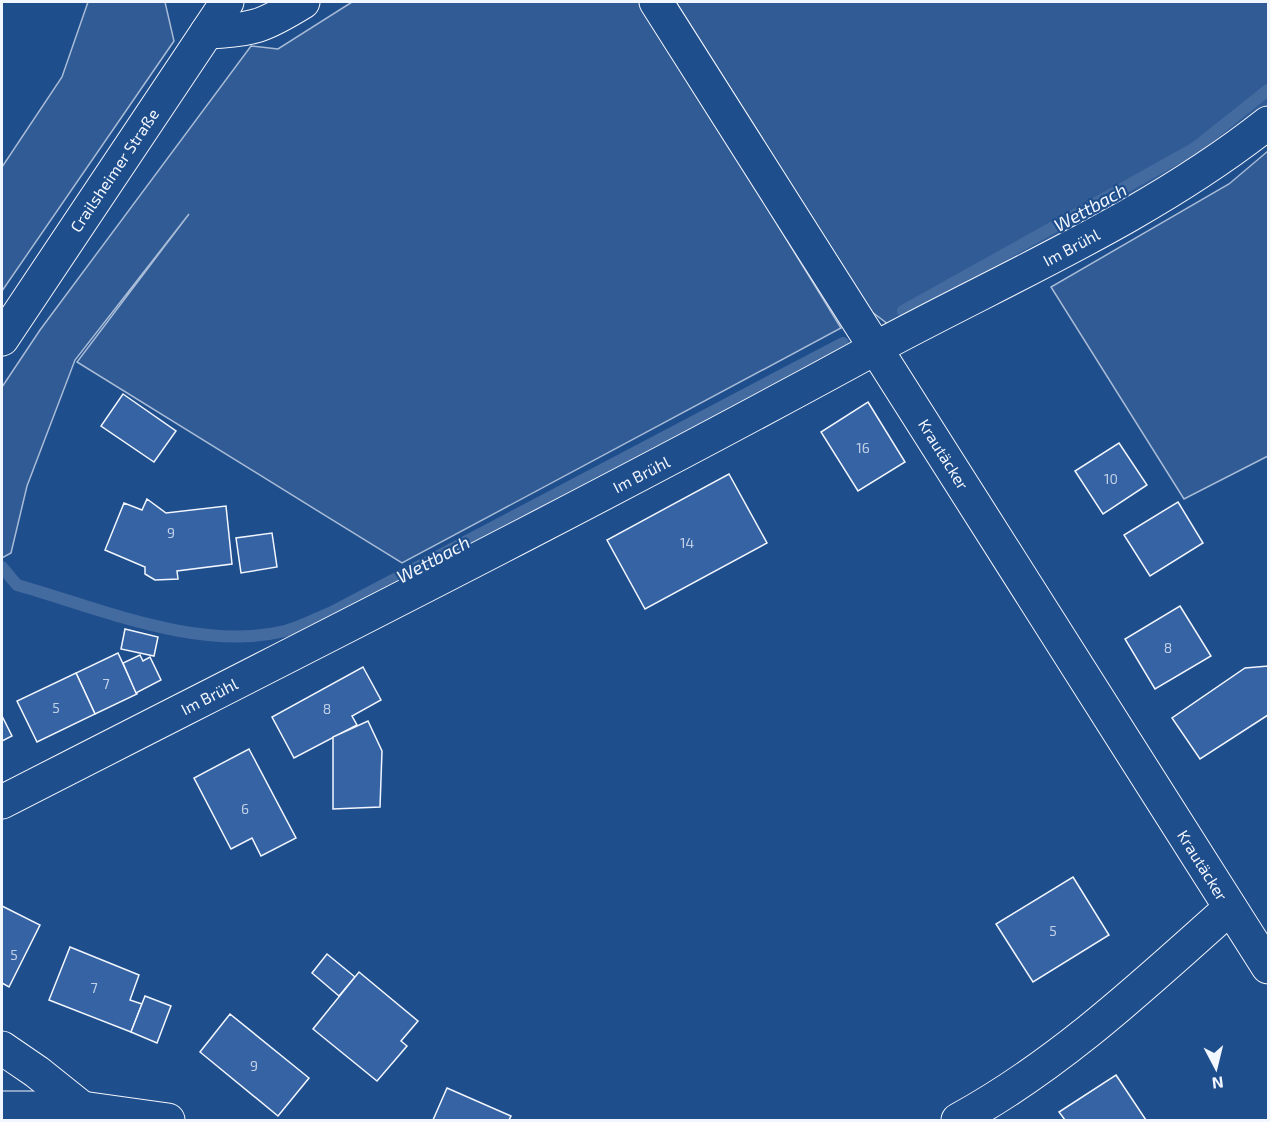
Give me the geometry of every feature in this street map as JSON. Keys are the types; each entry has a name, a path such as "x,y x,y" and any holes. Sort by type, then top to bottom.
{"street":[{"name":"Crailsheimer Straße","path":"2,339 227,2"},
{"path":"207,32 240,31 267,24 303,2"},
{"name":"Krautäcker","path":"656,2 1269,967"},
{"name":"Im Brühl","path":"2,802 430,584 1102,232 1227,156 1269,123"},
{"name":"Krautäcker","path":"958,1120 1005,1095 1131,997 1230,908"},
{"path":"2,1048 38,1071 82,1108"},
{"path":"2,1108 82,1108 168,1120"}],"shaded area":[{"path":"88,2 165,2 174,41 2,291 2,167 62,77"},
{"path":"352,2 640,2 841,328 402,563 77,362 189,214 75,360 27,486 11,553 2,558 2,387 40,330 251,46 278,49"},
{"path":"676,2 1268,2 1268,119 900,333 872,312"},
{"path":"1268,151 1268,456 1184,499 1051,287 1229,184"}],"building":[{"path":"123,394 176,431 154,462 101,426"},
{"path":"868,402 905,462 858,491 821,432"},
{"path":"1119,443 1147,485 1103,514 1075,471"},
{"path":"729,474 767,543 645,609 607,540"},
{"path":"147,499 166,513 226,506 232,564 177,571 178,579 155,580 145,574 145,567 105,550 124,503 142,510"},
{"path":"1178,502 1203,543 1150,576 1124,535"},
{"path":"272,533 277,567 241,573 236,538"},
{"path":"1180,606 1211,656 1155,689 1125,639"},
{"path":"125,629 158,637 154,656 121,649"},
{"path":"118,653 137,694 95,714 76,673"},
{"path":"140,655 143,661 150,657 161,680 136,693 123,663"},
{"path":"1268,666 1268,715 1200,759 1172,718 1245,668"},
{"path":"363,667 381,700 352,716 357,725 294,758 272,717"},
{"path":"76,673 95,714 37,742 17,701"},
{"path":"2,716 12,736 2,741"},
{"path":"368,721 382,751 380,807 333,809 333,737"},
{"path":"249,749 296,838 261,856 252,838 231,849 194,778"},
{"path":"1073,877 1109,935 1033,982 996,924"},
{"path":"2,906 40,925 9,987 2,983"},
{"path":"70,947 139,975 130,1000 142,1004 131,1032 49,1000"},
{"path":"327,954 355,977 339,996 312,973"},
{"path":"359,972 418,1021 401,1041 407,1046 377,1081 313,1029"},
{"path":"145,996 171,1006 157,1043 131,1032"},
{"path":"230,1014 309,1078 278,1116 200,1052"},
{"path":"1116,1075 1146,1120 1065,1120 1059,1112"},
{"path":"447,1088 511,1116 509,1120 433,1120"}],"waterway":[{"name":"Wettbach","path":"903,311 1195,148 1268,90"},
{"name":"Wettbach","path":"2,567 17,585 115,615 184,632 218,636 252,636 285,631 332,612 843,343"}]}
